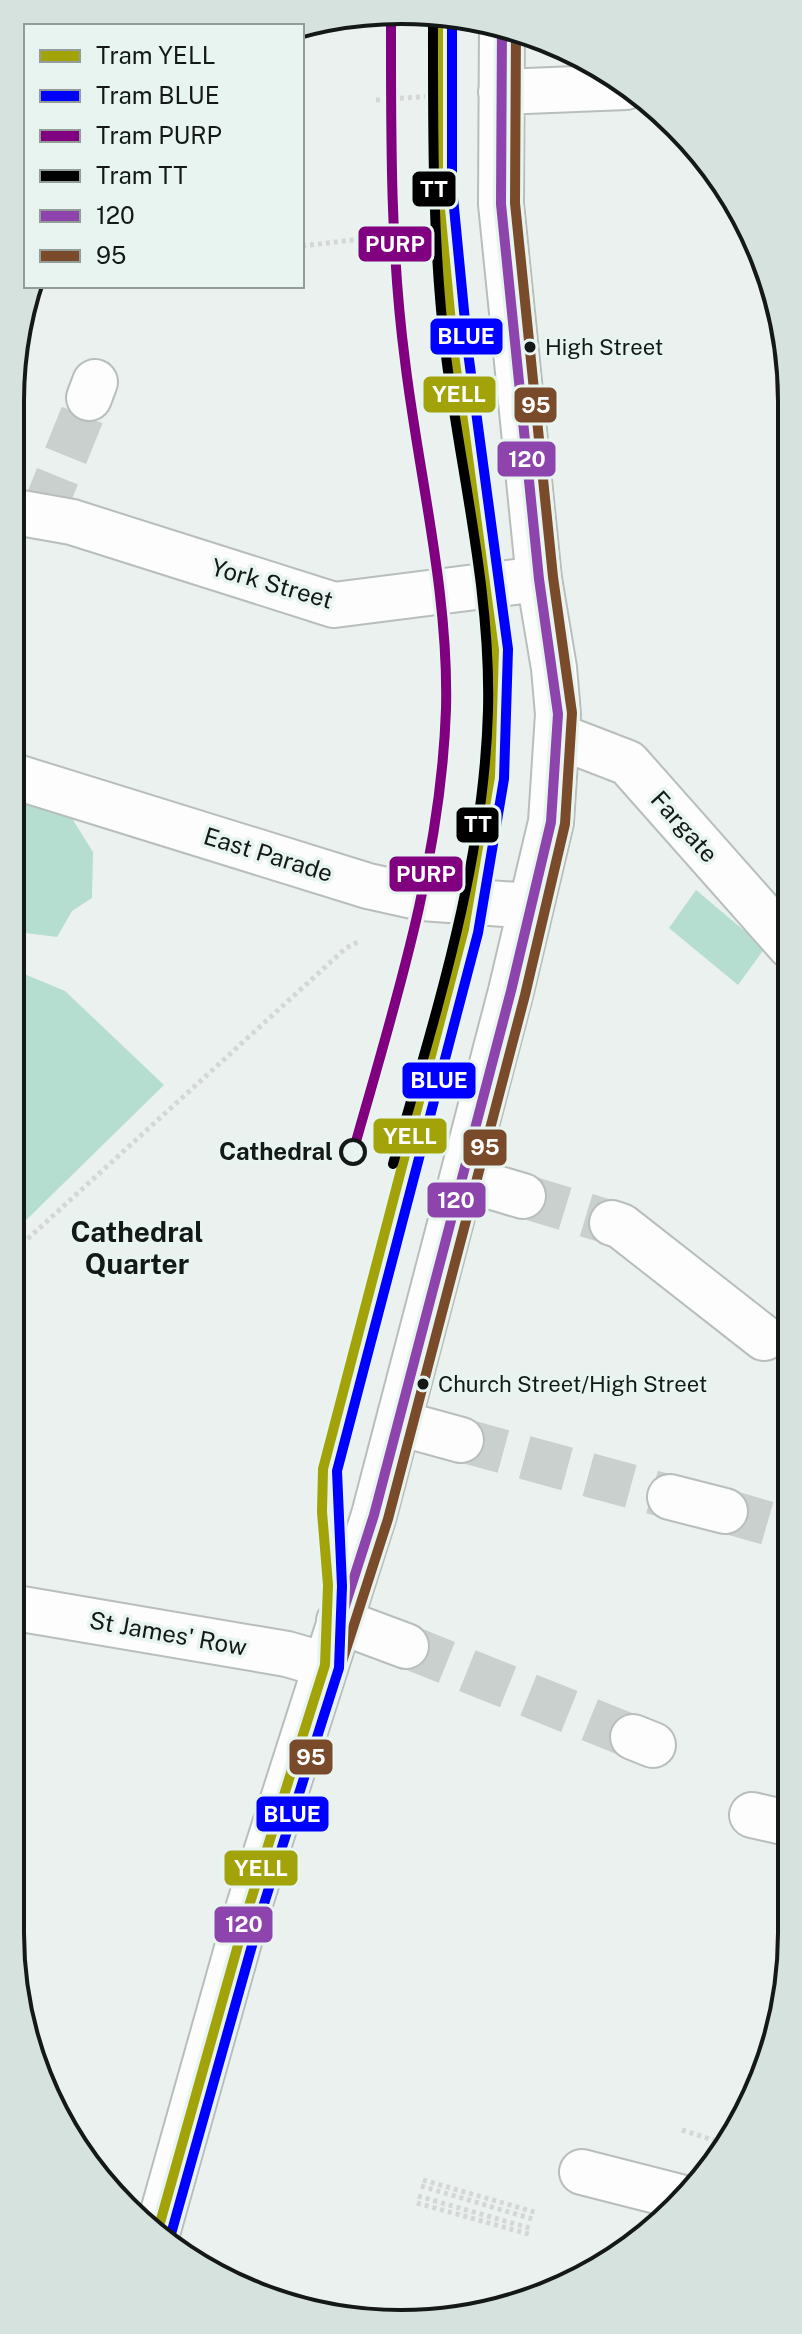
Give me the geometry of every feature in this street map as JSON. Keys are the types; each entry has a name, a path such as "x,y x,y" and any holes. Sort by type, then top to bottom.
{"street":[{"path":"160,2223 249,1906 399,1423 551,822 558,736 554,668 539,579 501,204 502,38"},
{"path":"501,92 609,88"},
{"name":"York Street","path":"24,513 72,522 334,605 539,579"},
{"name":"Fargate","path":"558,736 628,763 778,927"},
{"name":"East Parade","path":"24,779 368,886 422,898 531,906"},
{"path":"462,1178 523,1196"},
{"path":"612,1223 621,1226 764,1338"},
{"path":"399,1423 461,1440"},
{"path":"670,1497 725,1511"},
{"name":"St James' Row","path":"24,1609 287,1654 325,1665"},
{"path":"339,1621 406,1646"},
{"path":"582,2172 672,2195"}],"path":[{"path":"376,100 501,92"},
{"path":"304,246 378,237"},
{"path":"24,1242 346,948 396,920 422,898"},
{"path":"682,2130 715,2141"},
{"path":"422,2183 537,2216"},
{"path":"417,2199 532,2232"}],"green space":[{"path":"24,797 68,812 93,852 92,898 72,911 57,937 24,933"},
{"path":"696,890 765,948 738,985 669,928"},
{"path":"24,974 65,991 164,1085 24,1222"}],"tunnel":[{"path":"41,517 89,398"},
{"path":"523,1196 612,1223"},
{"path":"461,1440 670,1497"},
{"path":"725,1511 778,1526"},
{"path":"406,1646 633,1737"}],"tram line":[{"name":"PURP","path":"353,1152 399,988 425,878 442,766 446,709 446,666 438,578 411,404 396,275 391,24"},
{"name":"TT","path":"393,1164 455,940 467,883 477,826 488,710 488,665 480,577 441,314 434,188 433,26"},
{"name":"YELL","path":"160,2223 249,1906 325,1665 328,1585 322,1512 323,1469 464,929 490,777 494,650 454,354 438,188 438,26"},
{"name":"BLUE","path":"171,2232 262,1910 339,1668 342,1586 337,1471 478,933 504,779 508,649 468,352 452,187 452,27"}],"transit line":[{"name":"120","path":"160,2223 249,1906 374,1515 511,991 551,822 558,714 539,579 501,204 502,38"},
{"name":"95","path":"171,2232 262,1910 388,1519 525,995 565,824 572,713 553,577 515,203 516,42"}],"place":[{"name":"High Street","path":"530,347"},
{"name":"Cathedral","path":"353,1152"},
{"name":"Church Street/High Street","path":"423,1384"}],"district":[{"name":"Cathedral Quarter","path":"137,1248"}]}
